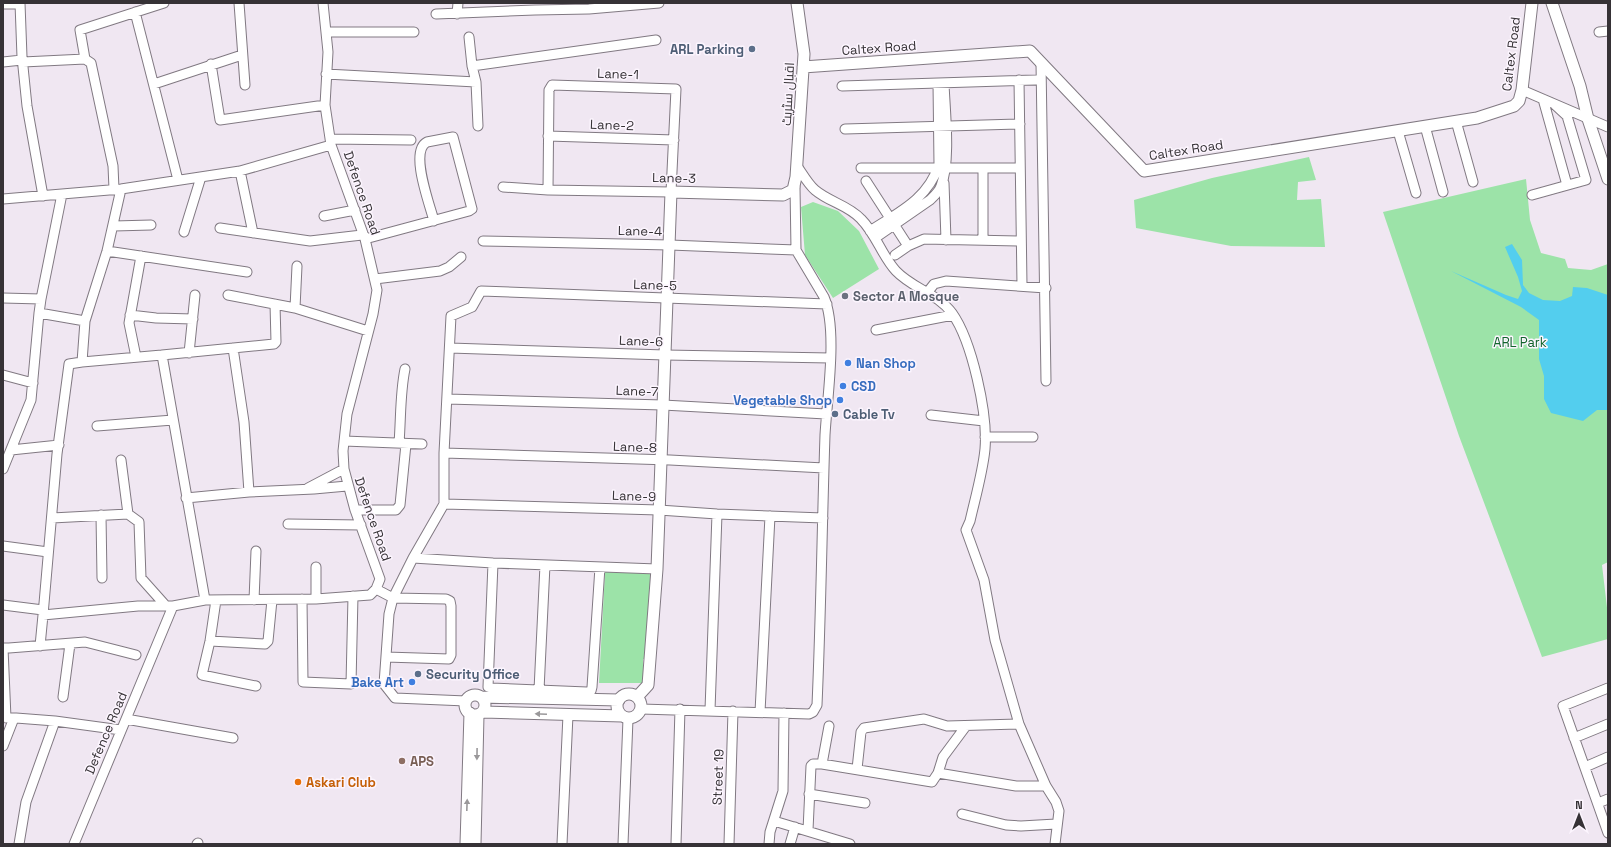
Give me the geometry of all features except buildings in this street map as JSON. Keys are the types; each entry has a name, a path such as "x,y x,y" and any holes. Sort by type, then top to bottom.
{"street":[{"path":"3,4 20,3 27,106 43,196"},
{"path":"82,362 85,321 114,226 118,189 93,66 85,58 80,30 164,3"},
{"path":"239,3 245,85"},
{"name":"Defence Road","path":"323,3 328,52 325,105 331,142 364,237 377,290 373,314 347,414 344,441 344,470 347,486 380,579 376,589"},
{"path":"457,14 458,3"},
{"path":"436,14 457,14 535,6 589,9 659,3"},
{"name":"اقبال سٹریٹ","path":"795,187 804,54 803,38 796,3"},
{"name":"Caltex Road","path":"803,67 1030,51 1144,171 1477,118 1514,106 1519,101 1522,90 1532,3"},
{"path":"1552,3 1580,86 1588,119 1608,179"},
{"path":"135,12 178,180"},
{"path":"326,32 414,32"},
{"path":"469,38 472,66 476,82 478,126"},
{"path":"472,66 656,40"},
{"path":"154,84 242,55"},
{"path":"3,62 85,58"},
{"path":"1042,63 1046,381"},
{"path":"211,64 220,120 325,105"},
{"path":"326,74 476,82"},
{"path":"1019,80 1022,285"},
{"path":"842,86 1036,80"},
{"path":"941,83 942,168 946,240"},
{"name":"Lane-1","path":"548,136 549,90 552,85 559,85 676,89 674,140"},
{"path":"1522,90 1588,119 1608,126"},
{"path":"1543,99 1567,185"},
{"path":"1532,195 1586,180 1567,116 1554,104"},
{"path":"1456,121 1473,182"},
{"path":"845,129 1020,124"},
{"path":"1425,126 1443,192"},
{"path":"1398,131 1416,193"},
{"path":"220,228 310,241 364,237 434,221 469,211 472,209 453,136 427,142 420,150 420,170 434,221"},
{"path":"548,136 548,190"},
{"name":"Lane-2","path":"548,136 674,140"},
{"path":"3,199 118,189 240,171 331,142 411,140"},
{"path":"637,697 648,685 657,569 674,140"},
{"path":"797,166 814,190 854,212 862,220 893,268 902,278 939,301 953,315 968,344 982,404 985,450 970,521 966,530 984,580 995,640 1019,724 1046,786 1056,802 1059,811 1056,824 1055,844"},
{"path":"861,168 1020,168"},
{"path":"893,221 917,201 942,168"},
{"path":"983,168 983,240"},
{"path":"240,171 253,233"},
{"path":"184,232 201,177"},
{"path":"872,235 936,195 943,179"},
{"path":"866,181 908,246"},
{"name":"Lane-3","path":"503,187 548,190 783,195 791,192 795,187"},
{"path":"641,709 809,714 813,712 817,704 826,414 830,358 830,321 827,304 796,250 795,187"},
{"path":"3,469 8,451 31,400 39,312 62,194"},
{"path":"324,216 355,210"},
{"path":"114,226 151,225"},
{"path":"895,255 908,246 924,239 1021,241"},
{"name":"Lane-4","path":"483,241 670,245 796,250"},
{"path":"107,251 247,272"},
{"path":"136,357 129,323 141,256"},
{"path":"375,279 440,271 449,267 461,257"},
{"path":"295,308 297,266"},
{"path":"927,293 934,284 946,281 1022,285 1046,288"},
{"name":"Lane-5","path":"450,348 451,316 472,307 481,291 827,304"},
{"path":"189,353 195,295"},
{"path":"228,295 295,308 368,331"},
{"path":"3,298 41,299"},
{"path":"40,646 58,445 69,364 274,344 276,342 275,304"},
{"path":"39,312 85,321"},
{"path":"130,315 156,318 193,319"},
{"path":"876,330 953,315"},
{"path":"233,348 241,393 249,492"},
{"path":"450,348 444,453 444,504 413,558 393,598 390,614 384,684 396,698 466,701"},
{"name":"Lane-6","path":"450,348 665,355 830,358"},
{"path":"162,355 204,600"},
{"path":"355,510 396,510 399,508 402,444 401,389 405,369"},
{"path":"3,375 33,383"},
{"name":"Lane-7","path":"447,399 663,405 826,414"},
{"path":"931,415 984,421"},
{"path":"97,426 173,420"},
{"path":"985,437 1033,437"},
{"path":"344,441 422,444"},
{"path":"8,451 58,445"},
{"name":"Lane-8","path":"444,453 824,468"},
{"path":"121,460 128,514"},
{"path":"305,490 344,470"},
{"path":"186,498 249,492 305,490 347,486"},
{"name":"Lane-9","path":"444,504 659,510 716,514 823,518"},
{"path":"52,518 128,514 139,522 142,578 170,606"},
{"path":"710,710 716,514"},
{"path":"101,515 102,578"},
{"path":"760,712 770,516"},
{"path":"288,524 361,525"},
{"path":"3,546 48,552"},
{"path":"254,600 256,551"},
{"path":"413,558 493,563 657,569"},
{"path":"493,563 488,687 586,692 591,691 592,687 600,567"},
{"path":"539,690 545,565"},
{"path":"316,567 316,599"},
{"path":"3,605 43,612 138,606 170,606 204,600 316,599 370,595 376,589 393,598 446,599 450,601 452,606 451,655 449,659 386,657"},
{"path":"302,599 303,682 351,684 353,596"},
{"path":"216,600 210,641 202,674 203,676 256,686"},
{"path":"210,641 265,644 268,641 272,600"},
{"name":"Defence Road","path":"74,844 126,719 170,606"},
{"path":"3,746 8,718 4,682 3,648 85,642 136,655"},
{"path":"63,696 70,644"},
{"path":"1608,688 1563,706 1586,767 1608,833"},
{"path":"628,694 637,697 641,702 641,709 638,715 625,717 477,713 465,707 466,701 472,696 619,700 628,694"},
{"path":"466,844 477,713 485,704 480,697"},
{"path":"619,700 617,707 625,717 623,844"},
{"path":"676,844 680,710"},
{"name":"Street 19","path":"729,844 733,711"},
{"path":"475,844 477,713"},
{"path":"769,844 783,784 784,713"},
{"path":"562,844 568,715"},
{"path":"8,718 121,730"},
{"path":"126,719 234,738"},
{"path":"857,769 861,732 864,728 924,719 947,726 1019,724"},
{"path":"19,844 26,802 55,722"},
{"path":"1574,738 1608,724"},
{"path":"822,764 829,726"},
{"path":"808,830 811,766 815,764 822,764 930,782 935,779 943,757 966,726"},
{"path":"1586,767 1608,757"},
{"path":"938,773 1016,786 1046,786"},
{"path":"809,794 865,803"},
{"path":"1598,803 1608,799"},
{"path":"962,814 1006,825 1021,826 1056,824"},
{"path":"774,821 808,830 850,844"},
{"path":"790,844 795,827"}],"green space":[{"path":"1309,157 1316,180 1298,182 1297,200 1321,199 1325,247 1231,246 1136,228 1134,200 1212,178"},
{"name":"ARL Park","path":"1526,179 1530,220 1541,253 1565,259 1568,268 1591,270 1608,264 1608,562 1602,565 1608,616 1608,639 1542,657 1459,436 1383,212"},
{"path":"813,202 838,211 859,231 879,269 833,298 805,255 801,207"},
{"path":"605,572 652,573 648,659 643,659 643,683 599,683"}],"water":[{"path":"1512,244 1522,260 1523,285 1529,293 1543,300 1560,301 1572,296 1573,287 1587,288 1608,295 1608,410 1597,410 1583,421 1551,413 1544,399 1544,376 1539,359 1539,320 1521,307 1451,271 1518,299 1522,291 1518,277 1505,247"}],"place":[{"name":"ARL Parking","path":"752,49"},
{"name":"Sector A Mosque","path":"845,296"},
{"name":"Nan Shop","path":"848,363"},
{"name":"CSD","path":"843,386"},
{"name":"Vegetable Shop","path":"840,400"},
{"name":"Cable Tv","path":"835,414"},
{"name":"Security Office","path":"418,674"},
{"name":"Bake Art","path":"412,682"},
{"name":"APS","path":"402,761"},
{"name":"Askari Club","path":"298,782"}]}
